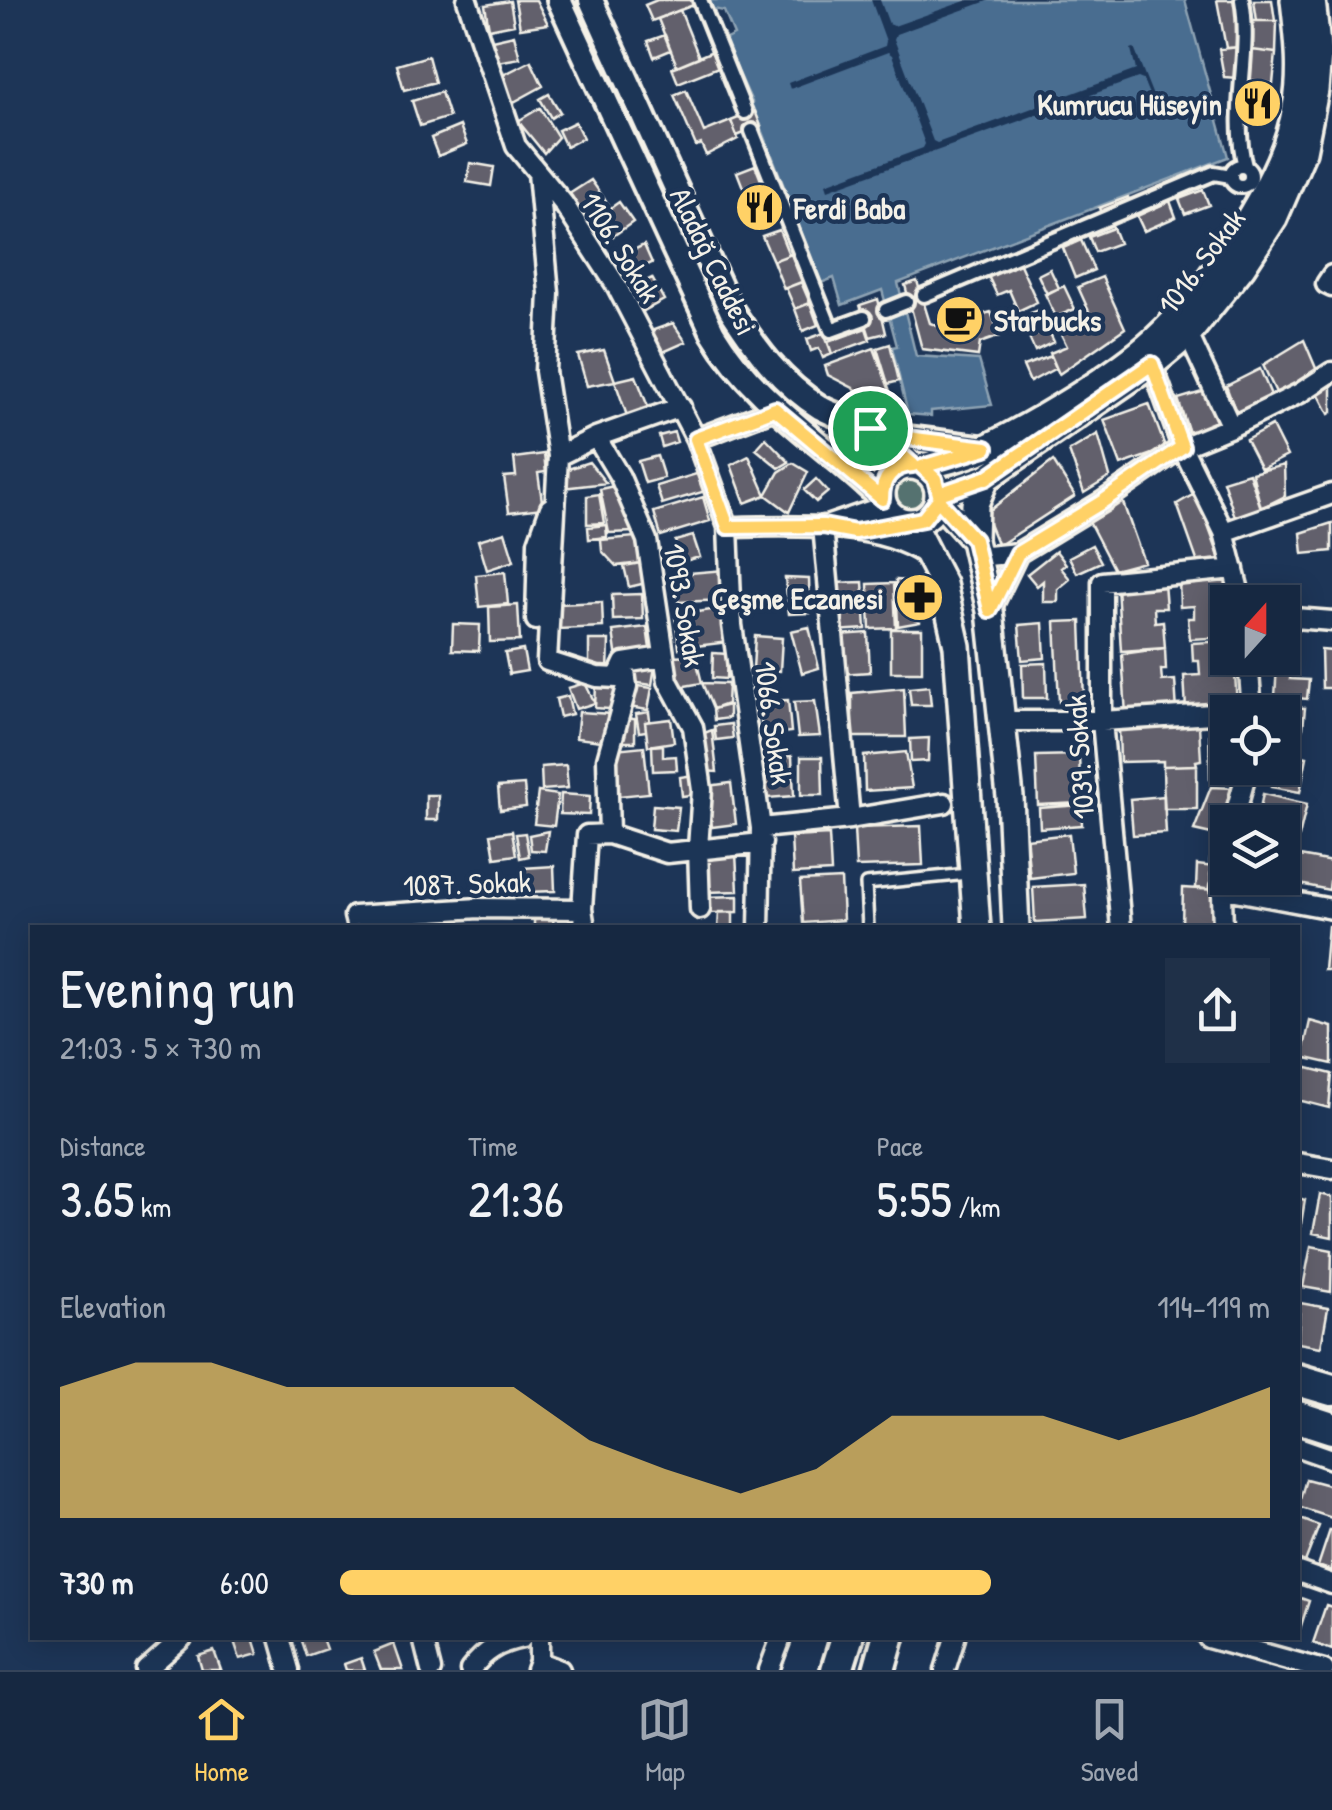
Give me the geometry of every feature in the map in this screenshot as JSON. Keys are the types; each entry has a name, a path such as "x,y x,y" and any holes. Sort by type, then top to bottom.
{"highway":[{"path":"1300,1381 1332,1390"},
{"path":"1300,1419 1332,1428"},
{"path":"837,1670 846,1640"},
{"path":"878,1670 887,1640"}],"main road":[{"name":"1016. Sokak","path":"917,466 986,448 1058,406 1153,342 1189,306 1235,244 1256,180 1296,107 1300,58 1294,0"},
{"name":"1016. Sokak","path":"939,497 986,478 1152,364 1188,334 1262,239 1294,174 1316,90 1318,55 1312,0"},
{"path":"976,549 939,497 935,479 917,466 904,466 889,474 882,490 932,560 943,584 957,646 977,925"},
{"path":"986,478 976,504 976,549 990,610 1003,721 1016,925"},
{"path":"895,512 928,516 939,497"}],"street":[{"name":"1106. Sokak","path":"467,0 480,28 516,146 563,202 616,285 696,439 728,527"},
{"name":"Aladağ Caddesi","path":"559,0 712,332 729,360 775,409 895,512"},
{"name":"Aladağ Caddesi","path":"591,0 724,295 756,348 806,398 832,414 870,428 917,466"},
{"path":"700,0 745,112"},
{"path":"1242,0 1246,56 1240,115 1256,180"},
{"path":"590,71 618,60"},
{"path":"752,131 830,330 864,318"},
{"path":"924,295 1214,173 1231,176 1235,168 1256,180"},
{"path":"538,173 549,293 545,371 558,456 548,661 597,677 617,678 624,663"},
{"path":"886,310 906,302"},
{"path":"1188,334 1231,427"},
{"path":"1152,364 1182,447 1224,532 1238,585"},
{"path":"990,610 1018,553 1182,447 1300,393 1332,372"},
{"path":"558,456 596,437 681,407"},
{"path":"696,439 775,409"},
{"path":"870,428 907,438 986,448"},
{"name":"1093. Sokak","path":"596,437 620,477 647,540 662,657 668,681 693,726 702,790 698,848 700,909"},
{"path":"536,620 538,542 556,494"},
{"path":"1224,532 1332,494"},
{"path":"728,527 823,526 895,512"},
{"path":"855,532 895,512"},
{"path":"823,526 900,542 932,560"},
{"path":"823,526 850,819"},
{"name":"1066. Sokak","path":"728,527 732,625 761,835 760,925"},
{"path":"976,549 1018,553"},
{"name":"1039. Sokak","path":"1120,925 1102,720 1102,582 1234,569"},
{"path":"1300,618 1332,621"},
{"path":"624,663 662,657"},
{"path":"608,834 607,759 626,687 624,663"},
{"path":"1003,721 1210,714"},
{"path":"584,918 587,834 608,834 667,853 944,803"},
{"path":"1220,895 1222,925"},
{"path":"1257,895 1332,909"},
{"name":"1087. Sokak","path":"356,922 480,908 584,918"},
{"path":"1300,1163 1332,1169"},
{"path":"1300,1449 1332,1459"},
{"path":"1300,1573 1332,1584"},
{"path":"146,1670 180,1640"},
{"path":"281,1640 290,1670"},
{"path":"424,1640 431,1670"},
{"path":"470,1670 482,1654 512,1640"},
{"path":"539,1640 538,1666 560,1670"},
{"path":"770,1670 780,1640"},
{"path":"945,1670 955,1640"},
{"path":"1215,1640 1324,1670"}],"lane":[{"path":"868,925 866,884 973,874"}],"green space":[{"path":"911,478 922,483 927,494 922,505 911,510 900,505 895,494 900,483"}],"water":[{"path":"709,0 1185,0 1228,157 898,283 916,356 979,360 992,405 931,411 931,416 908,414 892,347 897,346 882,290 842,305 834,278 821,283 755,111 748,114 745,106 752,102 724,40 734,35 724,11 713,9"}],"pier":[{"path":"871,0 880,0 889,24 894,26 968,0 990,0 896,34 894,39 937,143 1136,70 1131,49 1134,48 1153,96 1138,78 828,190 826,184 925,144 888,52 790,89 788,83 885,46"}],"building":[{"path":"515,0 536,0 548,24 520,28"},
{"path":"657,0 694,0 696,4 652,21 645,5"},
{"path":"1217,0 1237,0 1240,47 1226,48"},
{"path":"1254,0 1272,0 1275,21 1257,21"},
{"path":"510,1 514,24 489,29 485,5"},
{"path":"680,10 699,57 677,66 658,19"},
{"path":"1253,21 1277,21 1276,53 1252,50"},
{"path":"514,35 520,58 497,62 492,40"},
{"path":"665,35 671,50 654,57 648,41"},
{"path":"1240,47 1237,78 1224,77 1219,49"},
{"path":"715,50 721,66 678,83 672,68"},
{"path":"1252,50 1276,53 1273,84 1249,80"},
{"path":"428,56 435,82 404,90 397,65"},
{"path":"531,61 543,86 512,103 501,76"},
{"path":"686,90 704,132 731,121 738,139 706,155 701,144 696,146 674,95"},
{"path":"441,92 449,117 420,126 412,101"},
{"name":"Kumrucu Hüseyin","path":"1246,92 1270,96 1267,115 1243,111"},
{"path":"549,94 560,112 551,118 540,99"},
{"path":"540,108 558,137 544,153 518,121"},
{"path":"755,111 761,126 737,136 731,121"},
{"path":"575,122 583,138 566,147 558,130"},
{"path":"460,126 467,144 438,156 431,138"},
{"path":"470,163 494,167 491,186 467,182"},
{"path":"755,165 776,218 758,226 737,172"},
{"path":"591,180 608,204 583,219 566,196"},
{"path":"1203,190 1209,205 1185,214 1179,199"},
{"path":"1128,197 1132,207 1103,218 1099,208"},
{"path":"1170,201 1176,217 1144,231 1137,216"},
{"path":"619,202 633,222 606,241 592,221"},
{"path":"1113,228 1119,243 1095,252 1089,237"},
{"path":"779,230 789,255 773,261 762,236"},
{"path":"1081,240 1094,270 1075,278 1063,248"},
{"path":"644,245 652,263 624,276 616,258"},
{"path":"791,254 802,282 784,289 773,261"},
{"path":"1019,262 1037,302 1018,311 1009,290 997,295 988,276"},
{"path":"1050,269 1059,288 1047,294 1038,275"},
{"path":"1102,277 1125,328 1059,374 1050,353 1067,346 1060,332 1092,318 1078,287"},
{"path":"652,278 664,300 638,314 626,292"},
{"path":"917,281 930,323 947,329 946,325 991,312 1000,336 980,343 978,356 922,349 905,285"},
{"path":"801,282 810,303 795,309 786,288"},
{"path":"1064,286 1075,309 1056,317 1045,294"},
{"path":"878,299 886,333 870,337 860,305"},
{"path":"810,303 818,325 803,331 795,309"},
{"path":"1039,310 1054,342 1035,351 1029,338 1041,333 1031,313"},
{"path":"673,323 686,342 661,353 651,331"},
{"path":"866,328 870,340 832,354 828,342"},
{"path":"824,333 832,354 823,358 819,348 811,351 807,339"},
{"path":"1304,340 1318,373 1278,397 1263,365"},
{"path":"890,344 899,381 888,384 877,348"},
{"path":"874,348 890,391 873,398 828,375 825,366"},
{"path":"604,350 615,381 587,386 578,355"},
{"path":"1051,356 1056,368 1030,382 1023,366"},
{"path":"1260,369 1274,402 1238,418 1226,386"},
{"path":"636,376 650,412 628,419 615,381"},
{"path":"1332,378 1332,412 1329,414 1315,387"},
{"path":"1212,389 1222,423 1189,433 1178,399"},
{"path":"1149,404 1166,449 1121,465 1104,420"},
{"path":"1272,426 1287,456 1261,469 1246,440"},
{"path":"674,432 677,442 662,447 659,436"},
{"path":"1098,434 1110,477 1084,493 1069,451"},
{"path":"766,438 789,462 779,468 756,449"},
{"path":"544,454 546,472 538,473 543,508 509,512 504,477 516,476 514,458"},
{"path":"657,456 664,478 645,483 638,461"},
{"path":"749,456 766,495 745,503 731,465"},
{"path":"1053,461 1075,496 998,546 985,514"},
{"path":"589,462 606,483 562,488 562,471"},
{"path":"793,463 808,472 789,512 766,495 779,472"},
{"path":"1284,465 1285,496 1261,508 1252,473"},
{"path":"703,472 709,490 662,504 656,486"},
{"path":"1249,473 1261,508 1235,517 1223,481"},
{"path":"816,479 828,492 816,502 804,490"},
{"path":"614,486 634,532 609,533 600,489"},
{"path":"1196,493 1222,564 1200,569 1177,504"},
{"path":"599,494 604,523 587,524 587,496"},
{"path":"703,497 710,521 661,536 654,512"},
{"path":"1121,497 1144,562 1114,570 1088,520"},
{"path":"1332,523 1332,551 1303,554 1301,533"},
{"path":"606,525 607,537 589,539 588,527"},
{"path":"505,532 514,561 487,570 478,540"},
{"path":"693,536 700,557 681,562 675,541"},
{"path":"635,537 641,563 616,566 602,551 601,540"},
{"path":"1092,545 1101,562 1077,573 1069,557"},
{"path":"1056,551 1066,564 1061,568 1070,579 1058,589 1058,602 1043,602 1043,581 1037,586 1027,574"},
{"path":"641,563 646,583 629,587 624,566"},
{"path":"724,570 725,600 678,602 678,574"},
{"path":"505,572 508,604 479,607 476,575"},
{"path":"785,578 809,579 810,613 789,614"},
{"path":"1226,578 1226,585 1210,585 1210,638 1190,639 1188,618 1194,618 1194,606 1180,607 1179,580"},
{"path":"896,580 919,582 920,622 898,626"},
{"path":"863,582 866,629 835,631 833,583"},
{"path":"894,583 896,628 870,629 868,584"},
{"path":"1164,583 1166,608 1154,608 1155,622 1163,621 1165,648 1121,651 1117,586"},
{"path":"642,594 643,619 613,620 612,595"},
{"path":"602,602 603,627 558,629 557,604"},
{"path":"518,605 520,641 490,642 489,607"},
{"path":"726,608 729,642 679,648 675,615"},
{"path":"1081,621 1084,701 1059,702 1055,622"},
{"path":"1043,623 1045,658 1022,660 1019,625"},
{"path":"453,624 480,625 479,651 452,650"},
{"path":"647,627 651,656 617,660 613,631"},
{"path":"809,627 819,668 802,673 791,631"},
{"path":"891,629 922,629 922,672 891,672"},
{"path":"868,633 870,672 840,674 838,635"},
{"path":"755,636 782,638 780,671 753,669"},
{"path":"589,640 609,640 608,673 589,673"},
{"path":"1210,642 1210,675 1235,675 1236,695 1210,695 1210,708 1186,709 1184,676 1200,675 1199,661 1193,661 1192,643"},
{"path":"1165,648 1162,681 1175,680 1177,712 1126,715 1122,654"},
{"path":"523,650 527,671 509,674 505,653"},
{"path":"1321,650 1332,651 1332,688 1322,688"},
{"path":"713,653 727,654 726,679 712,678"},
{"path":"695,655 702,683 679,687 670,656"},
{"path":"633,663 655,666 652,685 631,682"},
{"path":"1046,663 1047,698 1023,698 1022,664"},
{"path":"1276,675 1309,680 1307,699 1300,695 1275,695"},
{"path":"585,683 595,703 576,709 568,688"},
{"path":"702,683 728,684 727,704 713,709"},
{"path":"596,684 619,684 609,709 595,708"},
{"path":"632,685 652,688 648,710 628,707"},
{"path":"929,686 931,705 911,705 909,688"},
{"path":"904,688 906,737 852,737 852,693"},
{"path":"568,696 572,714 560,717 556,699"},
{"path":"788,700 791,732 762,735 760,701"},
{"path":"815,701 820,736 798,737 794,702"},
{"path":"729,705 729,718 714,720 713,709"},
{"path":"1300,708 1305,708 1300,728"},
{"path":"579,712 611,714 601,741 576,738"},
{"path":"649,712 646,731 639,732 636,714"},
{"path":"618,719 635,719 635,742 618,742"},
{"path":"671,719 674,742 648,746 645,722"},
{"path":"731,724 733,738 716,740 714,726"},
{"path":"1199,725 1201,760 1196,761 1197,765 1120,762 1119,728"},
{"path":"712,730 717,772 703,771 699,735"},
{"path":"929,738 928,761 911,762 910,739"},
{"path":"663,745 663,757 676,756 677,770 653,771 652,746"},
{"path":"644,746 649,793 619,796 614,749"},
{"path":"906,752 912,788 865,791 864,756"},
{"path":"1079,755 1081,803 1038,805 1036,756"},
{"path":"792,756 794,796 767,798 765,758"},
{"path":"1300,756 1307,757 1300,792 1271,787 1300,785"},
{"path":"801,757 822,757 823,795 801,795"},
{"path":"566,765 568,788 542,790 541,767"},
{"path":"1197,765 1197,809 1164,809 1163,766"},
{"path":"694,775 697,794 682,796 680,777"},
{"path":"731,783 736,824 712,827 707,786"},
{"path":"524,785 526,807 500,810 498,787"},
{"path":"1211,787 1235,788 1230,805 1210,805 1210,834 1194,830"},
{"path":"538,792 558,795 554,826 534,824"},
{"path":"561,794 590,796 589,815 560,814"},
{"path":"1263,794 1307,804 1300,833 1300,805 1261,805"},
{"path":"426,795 438,795 438,820 426,820"},
{"path":"1164,796 1166,833 1133,835 1130,799"},
{"path":"653,805 679,807 676,831 651,829"},
{"path":"1081,805 1082,825 1040,828 1039,808"},
{"path":"921,826 923,865 856,867 854,828"},
{"path":"512,831 516,855 495,858 491,834"},
{"path":"548,831 545,851 531,850 529,835"},
{"path":"525,833 529,856 520,858 516,834"},
{"path":"1069,834 1073,873 1030,878 1026,839"},
{"path":"829,835 831,872 793,874 791,837"},
{"path":"736,853 738,891 707,892 705,855"},
{"path":"1300,856 1332,862 1329,890 1300,884"},
{"path":"1197,865 1210,866 1210,890 1196,888"},
{"path":"554,866 555,891 525,892 523,868"},
{"path":"841,879 843,920 803,923 800,881"},
{"path":"1084,884 1087,919 1035,922 1033,887"},
{"path":"1183,888 1210,890 1210,895 1216,895 1217,923 1182,925"},
{"path":"738,896 738,912 705,913 704,897"},
{"path":"719,912 733,912 733,925 718,925"},
{"path":"553,919 554,925 534,925 534,920"},
{"path":"1328,926 1332,927 1332,970 1324,970"},
{"path":"1310,1021 1332,1027 1332,1064 1302,1057"},
{"path":"1300,1066 1332,1074 1329,1108 1300,1101"},
{"path":"1320,1194 1332,1197 1332,1237 1313,1233"},
{"path":"1300,1199 1305,1200 1300,1230"},
{"path":"1311,1246 1332,1250 1331,1292 1303,1287"},
{"path":"1300,1303 1328,1308 1321,1347 1300,1343"},
{"path":"1306,1479 1332,1486 1332,1518 1300,1508"},
{"path":"1300,1519 1319,1526 1305,1562 1300,1560"},
{"path":"1332,1530 1332,1571 1318,1566"},
{"path":"1300,1598 1309,1601 1300,1629"},
{"path":"1326,1605 1332,1607 1332,1650 1313,1643"},
{"path":"234,1640 254,1640 258,1654 240,1659"},
{"path":"301,1640 323,1640 326,1649 306,1656"},
{"path":"394,1644 403,1670 381,1670 374,1652"},
{"path":"214,1651 221,1670 202,1670 198,1656"},
{"path":"361,1658 365,1670 346,1670 344,1664"}],"place":[{"name":"Kumrucu Hüseyin","path":"1257,104"},
{"name":"Ferdi Baba","path":"759,208"},
{"name":"Starbucks","path":"959,320"},
{"name":"Çeşme Eczanesi","path":"919,598"}],"route":[{"path":"1152,364 1182,447 1018,553 990,610 974,540 938,500 923,519 855,532 823,526 728,527 696,439 775,409 882,499 889,474 913,465 870,428 907,438 986,448 922,467 935,479 939,494 986,478 1152,364"}]}
